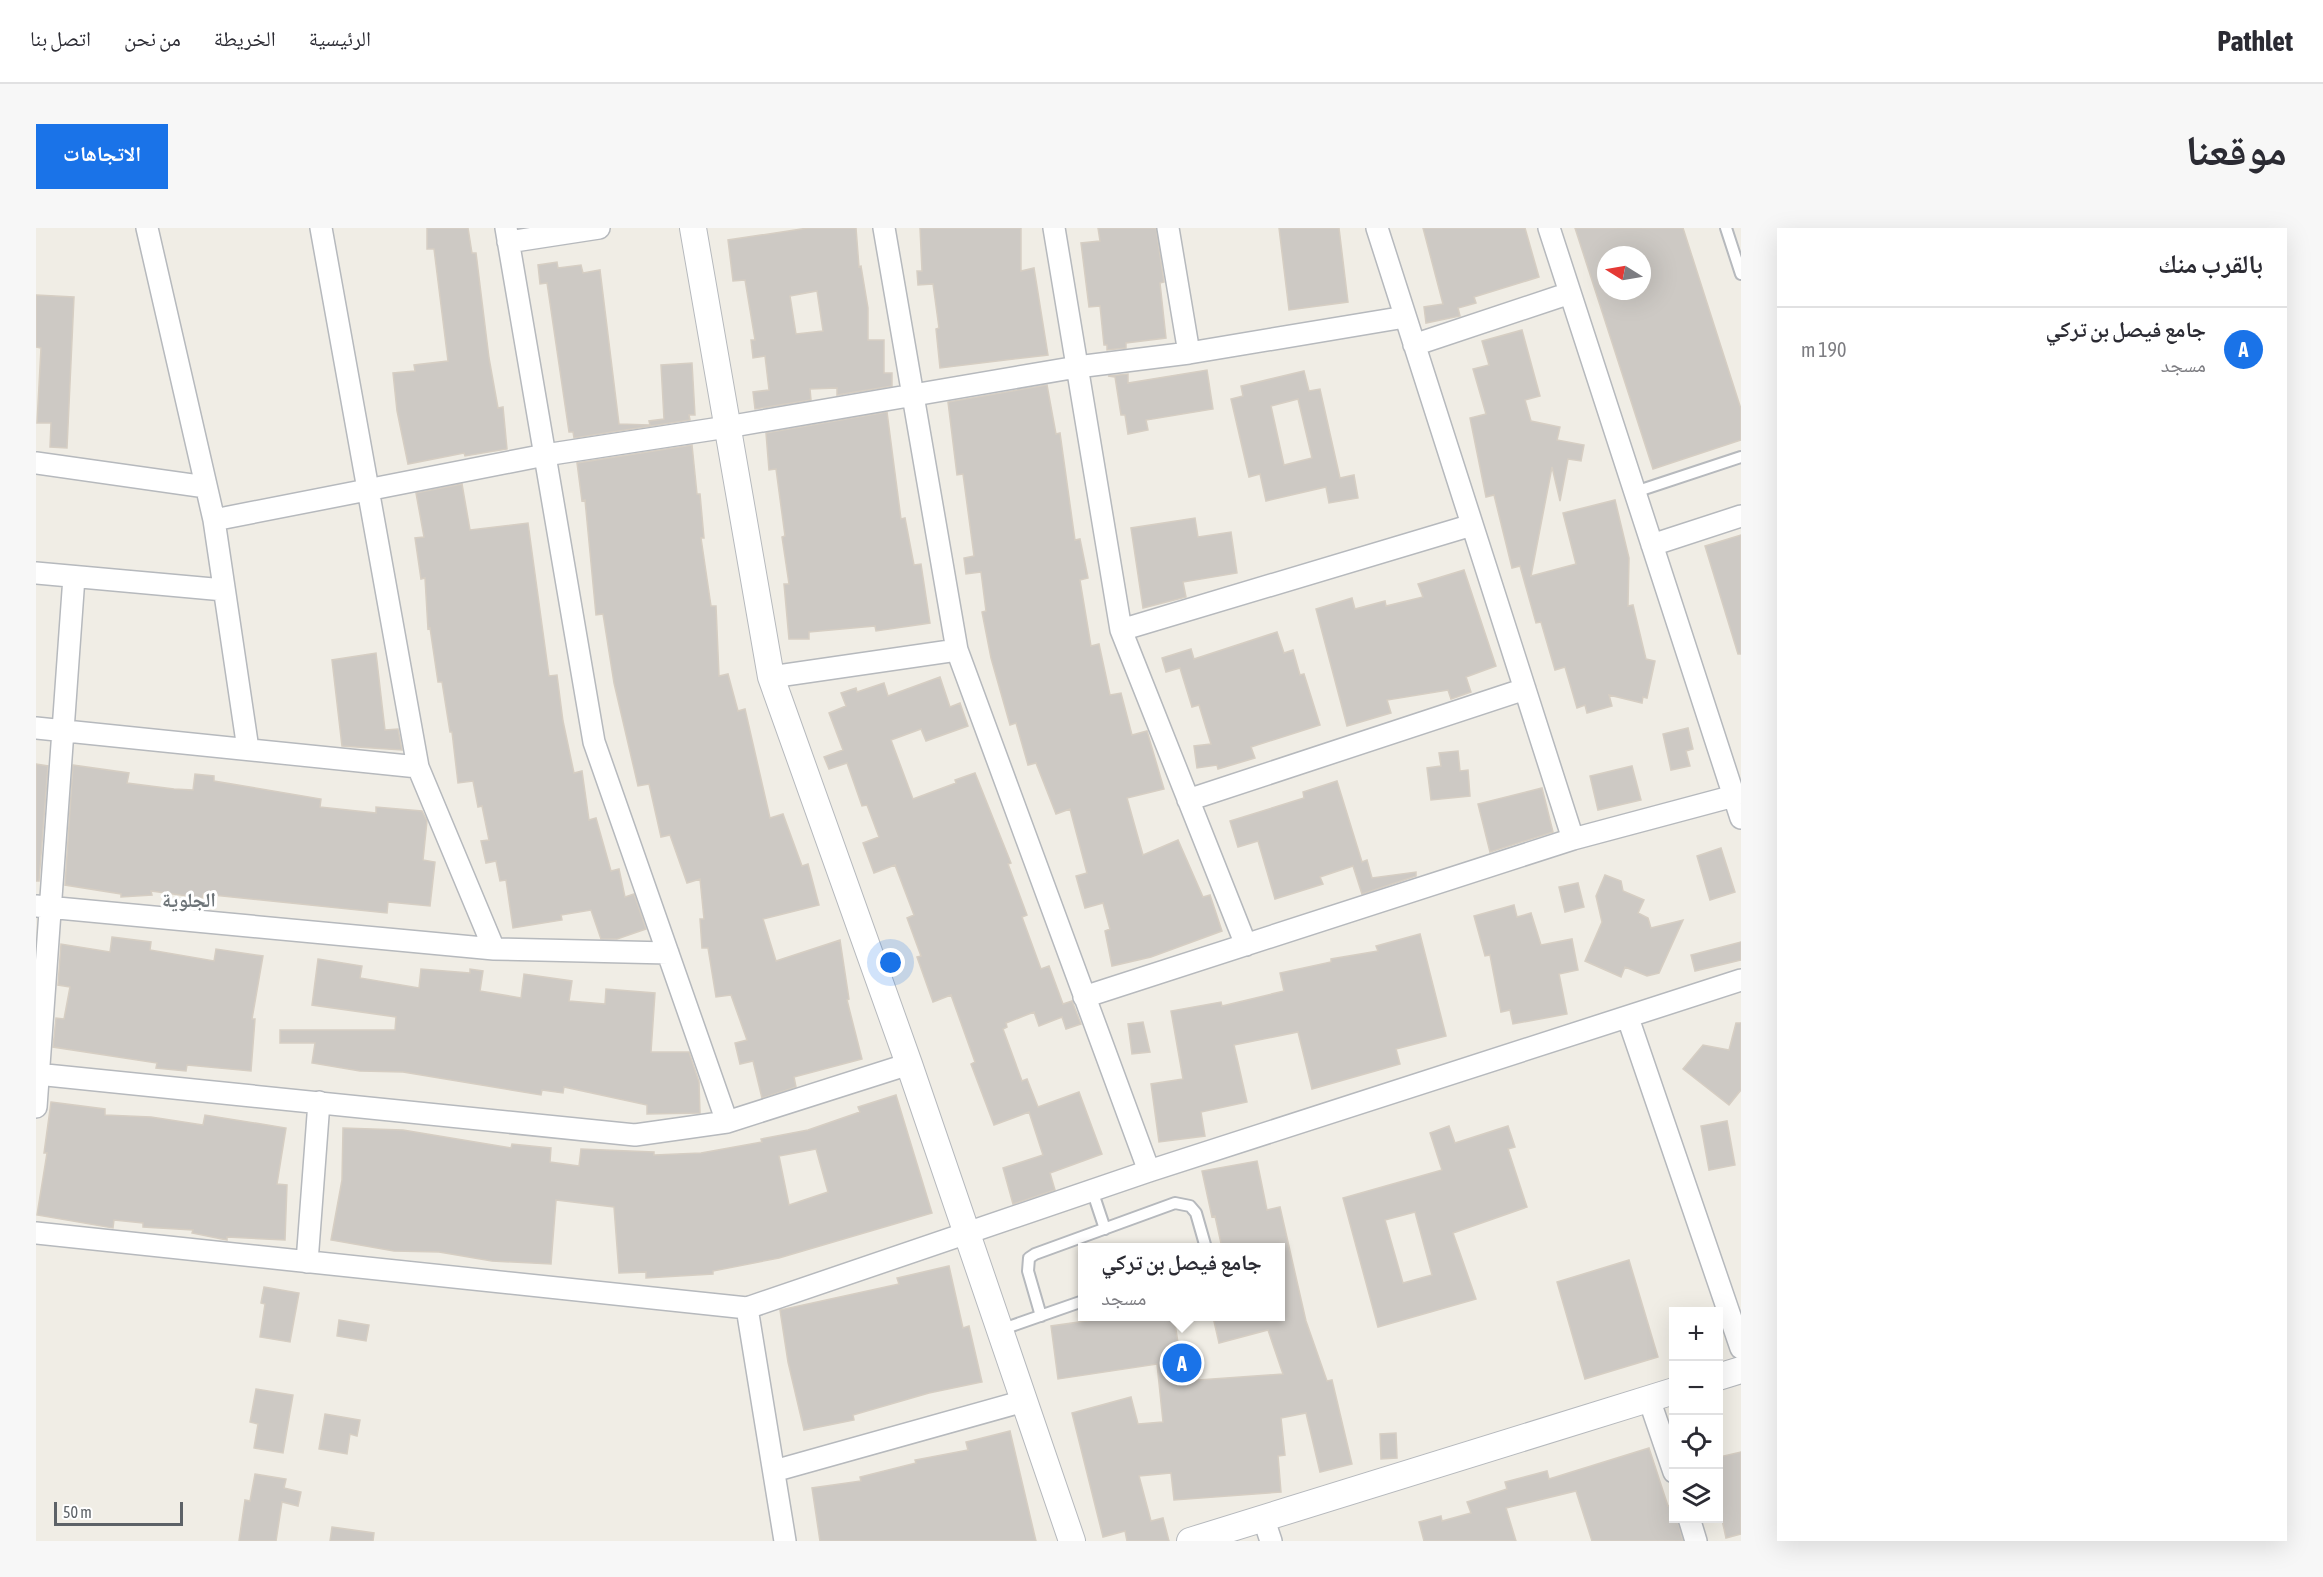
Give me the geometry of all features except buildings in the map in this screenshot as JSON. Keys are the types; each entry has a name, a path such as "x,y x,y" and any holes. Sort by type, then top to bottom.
{"street":[{"path":"147,228 214,520 248,750"},
{"path":"321,228 418,767 494,949"},
{"path":"599,228 507,235 594,742 728,1122"},
{"path":"693,228 771,677 909,1064 1072,1541"},
{"path":"884,228 957,650 1149,1171"},
{"path":"1054,228 1121,630 1246,945"},
{"path":"1168,228 1190,353"},
{"path":"1377,228 1573,839"},
{"path":"1549,228 1741,818"},
{"path":"1414,345 1570,293"},
{"path":"214,520 544,455 727,428 913,394 1077,367 1190,353 1405,316"},
{"path":"36,463 206,487"},
{"path":"1652,545 1741,516"},
{"path":"1121,630 1472,525"},
{"path":"36,573 224,590"},
{"path":"36,1107 43,906 62,730 74,577"},
{"path":"771,677 957,650"},
{"path":"1188,800 1525,689"},
{"path":"36,728 418,767"},
{"path":"1084,997 1573,839 1734,796"},
{"path":"43,906 494,949 668,953"},
{"path":"36,1233 747,1308 967,1231 1741,980"},
{"path":"1628,1018 1741,1348"},
{"path":"38,1074 635,1135 728,1122 909,1064"},
{"path":"307,1262 319,1102"},
{"path":"747,1308 785,1541"},
{"path":"1723,1376 1741,1370"},
{"path":"1190,1541 1268,1531 1669,1393"},
{"path":"1649,1399 1673,1469"},
{"path":"774,1471 1024,1401"},
{"path":"1691,1523 1696,1541"}],"lane":[{"path":"1726,228 1741,274"},
{"path":"1635,492 1741,458"},
{"path":"1092,1190 1105,1229"},
{"path":"1041,1316 1028,1271 1029,1258 1175,1203 1184,1204 1196,1213 1205,1243"},
{"path":"1000,1330 1078,1303"}],"place":[{"name":"جامع فيصل بن تركي","path":"1182,1363"}],"district":[{"name":"الجلوية","path":"189,900"}]}
